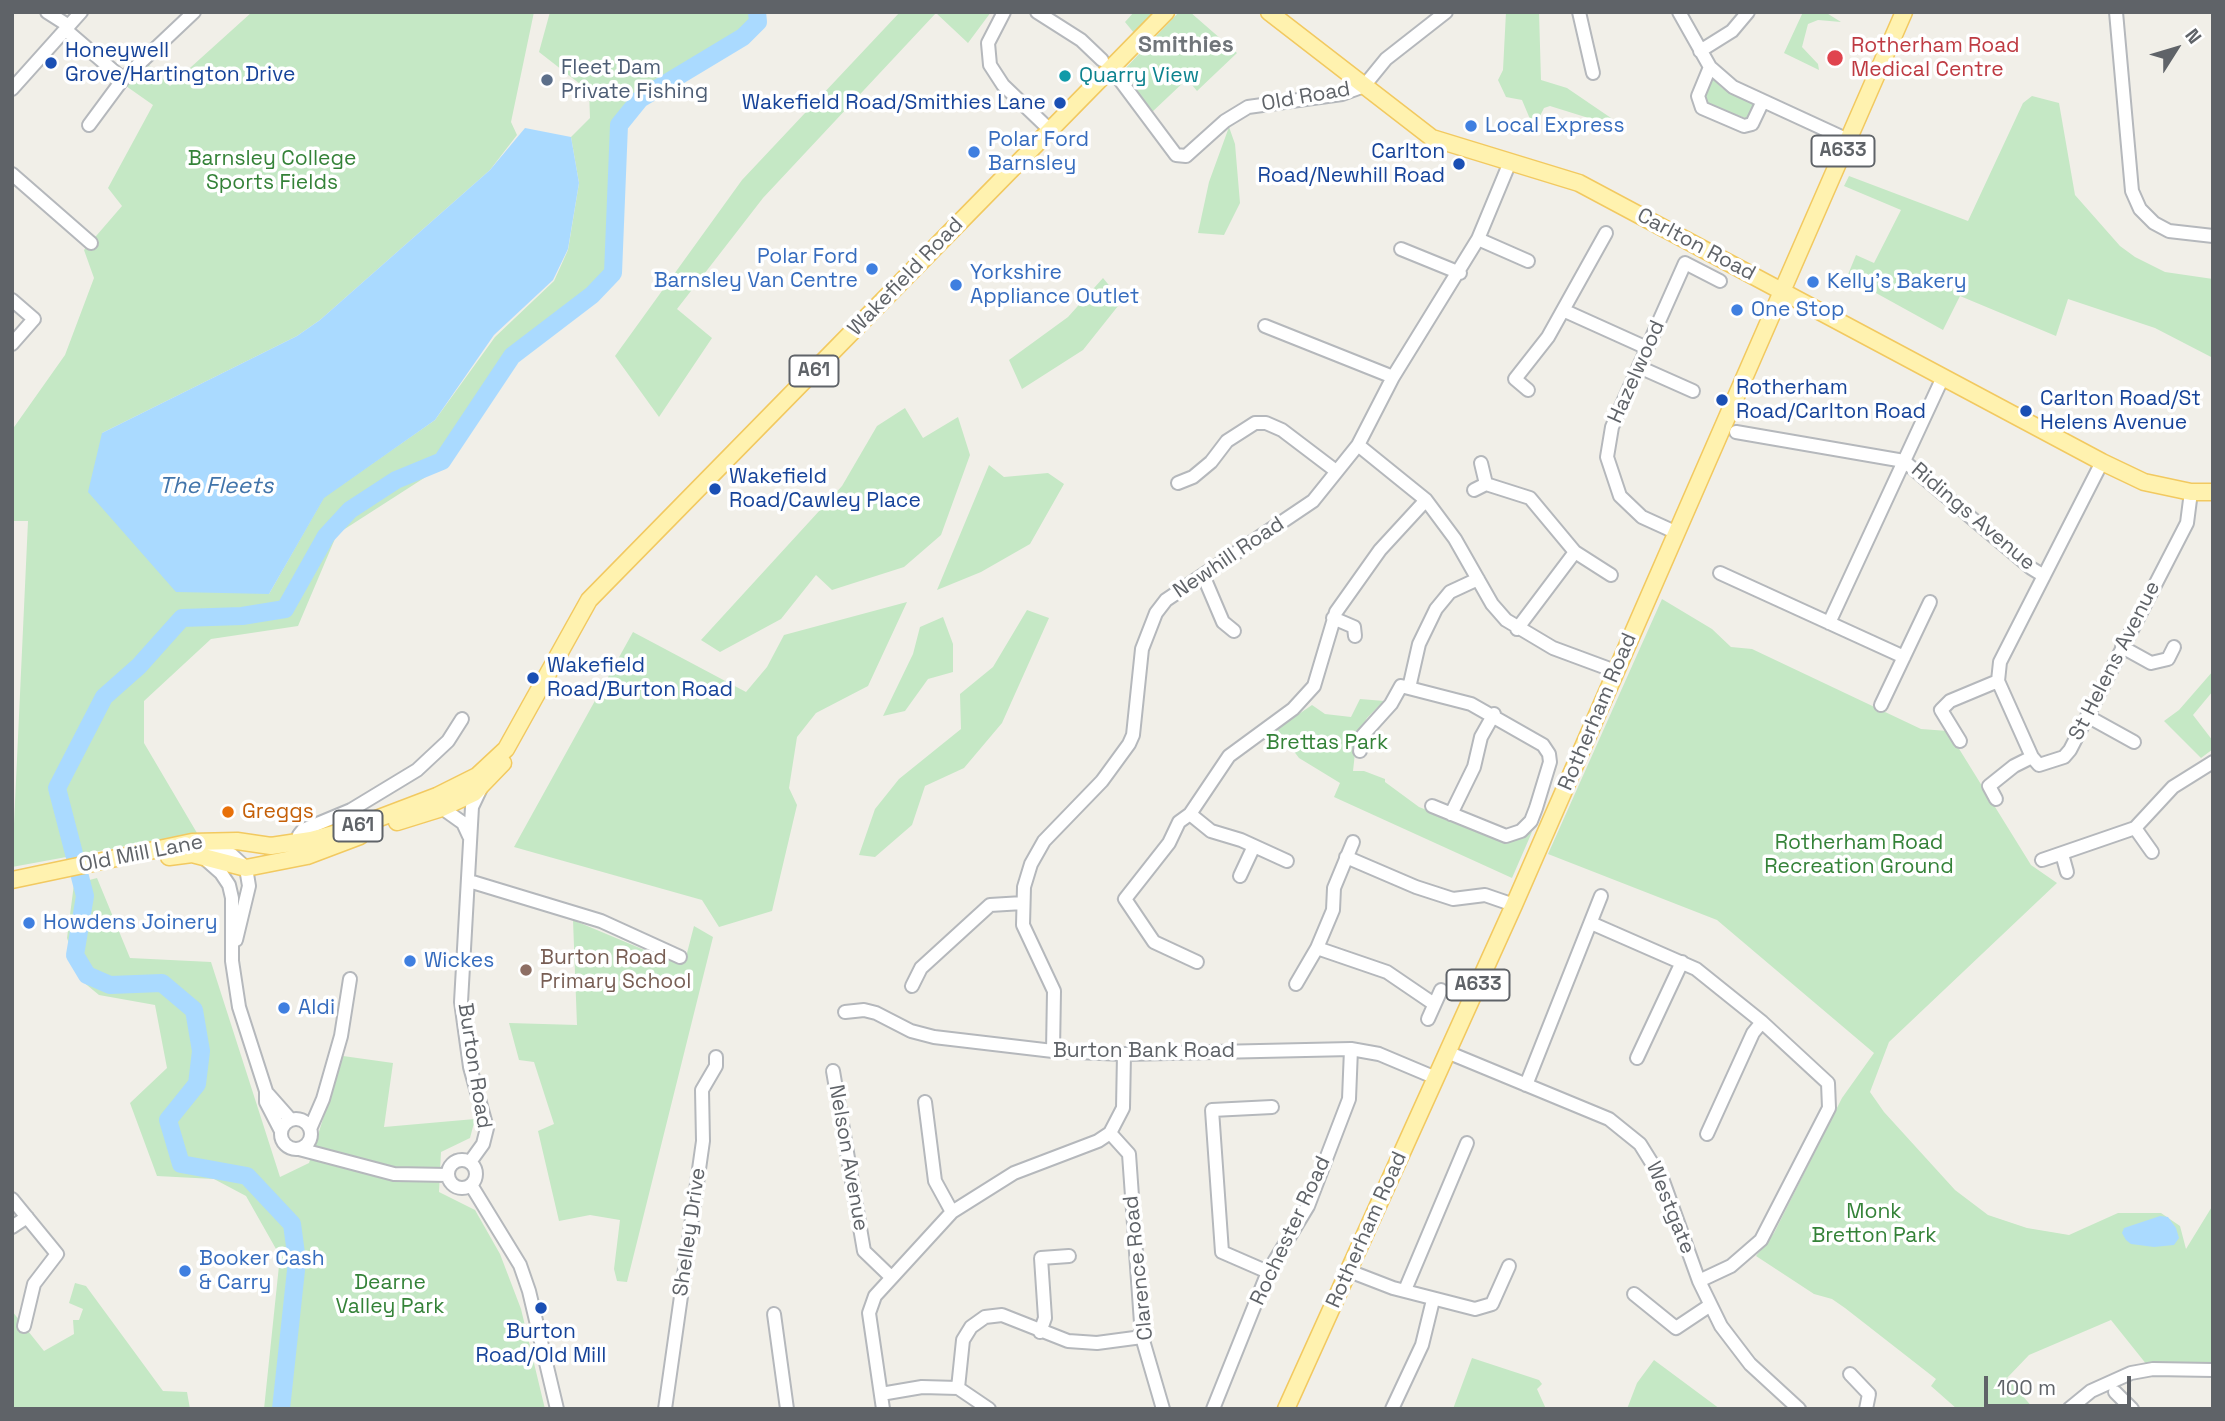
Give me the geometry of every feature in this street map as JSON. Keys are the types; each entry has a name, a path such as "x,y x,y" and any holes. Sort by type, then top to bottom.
{"main road":[{"name":"Wakefield Road","path":"506,749 589,600 1050,130 1106,64 1166,12"},
{"name":"Rotherham Road","path":"1286,1409 1514,905 1904,12"},
{"name":"Carlton Road","path":"1277,15 1432,138 1579,183 2102,462 2144,482 2191,492 2213,492"},
{"name":"Old Mill Lane","path":"12,890 92,867 181,854 212,840 304,849 442,808 481,788 502,766 506,749"},
{"name":"Old Mill Lane","path":"196,849 246,872 460,787 506,749"},
{"name":"Old Mill Lane","path":"12,880 72,872"}],"street":[{"path":"47,12 123,79"},
{"path":"12,89 81,12"},
{"path":"89,125 123,79 194,12"},
{"path":"1004,12 988,43 990,65 1003,85 1050,130"},
{"name":"Old Road","path":"1037,12 1048,29 1081,40 1106,64 1176,155 1185,156 1225,121 1248,107 1342,94 1364,86 1386,59 1446,12"},
{"path":"1579,12 1593,73"},
{"path":"1679,12 1710,67 1733,87 1762,103 1848,140"},
{"path":"1700,51 1732,32 1748,12"},
{"path":"2116,12 2133,191 2140,209 2154,223 2169,231 2213,236"},
{"path":"1710,67 1698,96 1702,108 1744,126 1752,124 1762,103"},
{"name":"Newhill Road","path":"1053,1051 1054,991 1023,925 1024,887 1031,864 1044,841 1102,781 1129,744 1133,735 1142,649 1156,613 1166,600 1301,511 1313,501 1358,445 1393,377 1460,273 1478,239 1510,162"},
{"path":"12,174 87,236"},
{"path":"1528,390 1515,379 1565,312 1606,233"},
{"path":"1478,239 1528,261"},
{"path":"1401,249 1460,273"},
{"name":"Hazelwood","path":"1675,532 1630,509 1620,496 1606,457 1612,427 1685,263 1720,281"},
{"path":"12,300 34,319 12,344"},
{"path":"1565,312 1647,348"},
{"path":"1265,327 1393,377"},
{"path":"1639,367 1693,391"},
{"path":"1829,623 1943,377"},
{"path":"1178,483 1193,477 1211,463 1227,441 1255,423 1266,423 1282,430 1336,471"},
{"name":"Ridings Avenue","path":"1736,432 1904,461 2044,576"},
{"path":"1358,445 1426,500 1465,553 1492,604 1517,629 1553,648 1615,671"},
{"path":"1996,800 1989,786 2014,766 2032,757 1998,681 2000,662 2102,462"},
{"path":"1482,463 1486,484"},
{"path":"1474,491 1486,484 1530,498 1575,552 1611,575"},
{"name":"St Helens Avenue","path":"2032,757 2039,765 2064,757 2188,523 2191,492"},
{"path":"1197,962 1154,942 1125,899 1169,843 1179,822 1190,814 1229,756 1293,709 1314,686 1333,618 1380,550 1426,500"},
{"path":"1517,629 1575,552"},
{"path":"1720,573 1904,657"},
{"path":"1203,575 1223,622 1234,631"},
{"path":"1409,688 1419,644 1436,609 1450,593 1478,579"},
{"path":"1881,705 1930,601"},
{"path":"1333,618 1353,628 1356,636"},
{"path":"2122,647 2151,663 2168,659 2175,648"},
{"path":"1960,741 1941,710 1950,701 1998,681"},
{"path":"1360,751 1363,735 1391,704 1401,686 1471,704 1494,714 1544,745 1549,754 1550,762 1531,821 1521,831 1506,836 1432,806"},
{"path":"1451,814 1474,767 1481,737 1494,714"},
{"path":"2087,716 2134,742"},
{"path":"304,849 299,835 308,825 351,810 417,770 448,741 462,719"},
{"path":"2042,860 2135,828 2173,787 2213,762"},
{"name":"Burton Road","path":"448,1175 449,1168 457,1161 470,1162 483,1144 487,1128 470,1067 461,1002 472,807 481,788"},
{"path":"442,808 463,823 470,840"},
{"path":"1190,814 1212,831 1287,861"},
{"path":"2135,828 2152,852"},
{"path":"1296,984 1317,948 1333,911 1334,888 1353,842"},
{"path":"280,846 246,872 237,883 232,898 232,961 239,1007 266,1091 266,1102 281,1131 284,1144 357,1167 394,1174 448,1175 455,1186 465,1188 471,1185 477,1175 470,1162"},
{"path":"1240,876 1254,846"},
{"path":"196,849 221,873 232,898"},
{"path":"2062,854 2067,872"},
{"path":"1346,857 1416,887 1453,899 1485,895 1514,905"},
{"path":"232,961 249,886 246,872"},
{"path":"469,881 601,920 680,957"},
{"path":"1526,1085 1601,896"},
{"path":"917,982 921,968 990,905 1023,903"},
{"path":"1591,923 1696,969 1762,1022 1821,1073 1828,1083 1829,1108 1761,1240 1731,1266 1699,1281"},
{"path":"1317,948 1347,961 1387,972 1434,1004"},
{"path":"1637,1058 1682,962"},
{"path":"299,1149 310,1133 323,1099 322,1094 341,1036 350,979"},
{"path":"1428,1019 1441,990"},
{"name":"Burton Bank Road","path":"851,1015 876,1013 911,1031 934,1037 1053,1051 1124,1054 1351,1049 1379,1054 1436,1078"},
{"path":"1707,1124 1753,1033 1762,1022"},
{"name":"Rochester Road","path":"1213,1409 1268,1272 1308,1206 1349,1099 1351,1049"},
{"name":"Westgate","path":"1447,1052 1609,1119 1640,1144 1664,1181 1709,1306 1751,1364 1799,1409"},
{"path":"883,1409 873,1355 869,1313 875,1296 890,1276 952,1212 1014,1173 1098,1141 1110,1133 1123,1108 1124,1054"},
{"name":"Shelley Drive","path":"665,1409 703,1141 702,1090 716,1066 716,1057"},
{"name":"Nelson Avenue","path":"833,1071 864,1251 890,1276"},
{"path":"266,1091 293,1120 304,1122 331,1158"},
{"path":"281,1131 322,1094"},
{"path":"925,1102 935,1181 952,1212"},
{"path":"1268,1272 1222,1252 1212,1110 1272,1107"},
{"name":"Clarence Road","path":"1110,1133 1129,1154 1142,1337 1163,1409"},
{"path":"1405,1290 1467,1143"},
{"path":"471,1185 520,1265 529,1291 557,1409"},
{"path":"12,1199 57,1254 34,1284 24,1325"},
{"path":"12,1227 27,1217"},
{"path":"1040,1332 1045,1318 1041,1258 1069,1256"},
{"path":"1349,1270 1433,1300 1475,1309 1492,1304 1508,1266"},
{"path":"1634,1294 1676,1328 1709,1306"},
{"path":"1392,1409 1422,1345 1433,1300"},
{"path":"774,1314 787,1409"},
{"path":"958,1388 963,1340 971,1327 985,1317 1002,1315 1068,1341 1097,1343 1142,1337"},
{"path":"2069,1409 2091,1391 2131,1373 2153,1369 2213,1370"},
{"path":"1850,1374 1869,1394 1867,1409"},
{"path":"881,1394 922,1387 958,1388 989,1409"},
{"path":"2115,1392 2132,1409"}],"green space":[{"name":"Barnsley College Sports Fields","path":"252,12 534,12 511,122 517,135 490,170 320,320 297,336 102,433 269,594 324,497 435,420 495,337 554,281 568,250 579,183 571,137 590,118 589,91 539,52 550,12 756,12 746,28 615,121 613,273 592,295 512,356 449,462 337,534 298,626 211,639 144,701 144,743 197,833 12,867 28,521 12,521 12,430 65,355 94,278 84,250 122,206 108,188 153,105 126,86 148,64 170,86"},
{"path":"900,12 991,12 968,43 936,13 763,198 677,309 712,338 659,417 615,356 742,180"},
{"path":"1134,12 1154,12 1134,33 1125,22"},
{"path":"1179,12 1190,12 1237,53 1197,91 1187,79 1150,114 1121,73"},
{"path":"1506,12 1539,12 1541,80 1567,88 1611,118 1611,125 1550,106 1544,108 1540,116 1530,119 1522,100 1506,97 1498,80 1503,70"},
{"path":"1803,12 1825,12 1841,22 1818,20 1808,24 1802,47 1818,64 1819,70 1784,53"},
{"path":"1711,77 1722,88 1756,106 1748,119 1707,104 1702,97"},
{"path":"2032,96 2059,103 2075,195 2120,246 2165,272 2213,279 2213,358 2155,328 2068,299 2056,336 1960,296 1943,330 1847,277 1856,255 1874,263 1901,210 1844,186 1849,176 1968,221 2023,103"},
{"path":"1229,127 1235,144 1240,203 1224,235 1198,233 1209,182"},
{"path":"1103,278 1122,301 1083,350 1022,389 1009,360 1068,317"},
{"path":"905,408 923,438 958,417 970,455 941,535 904,567 832,590 816,575 781,619 720,652 701,640 842,486 877,426"},
{"path":"989,465 1004,477 1048,473 1064,484 1030,544 981,572 937,590"},
{"name":"Rotherham Road Recreation Ground","path":"1662,599 1712,629 1731,647 1752,649 1921,729 1948,731 2031,865 2057,883 1889,1042 1870,1092 1884,1112 1955,1190 1988,1215 2027,1228 2069,1235 2118,1213 2161,1213 2180,1226 2186,1249 2213,1205 2213,1363 2147,1365 2111,1320 2029,1355 2007,1378 2034,1409 1957,1409 1931,1386 1936,1379 1845,1308 1832,1299 1814,1294 1756,1256 1774,1233 1842,1098 1874,1053 1717,920 1548,854"},
{"path":"907,602 868,686 816,713 797,737 789,788 797,805 772,911 719,927 702,900 514,847 633,632 746,692 767,667 784,635"},
{"path":"1027,610 1049,618 1002,723 964,768 925,786 912,825 875,857 859,855 875,809 899,779 961,729 960,694 993,667"},
{"path":"943,617 953,644 953,672 928,679 905,711 883,716 913,654 920,627"},
{"path":"2213,671 2213,691 2193,715 2213,741 2213,749 2201,758 2164,721 2179,710"},
{"name":"Brettas Park","path":"1360,699 1384,701 1367,718 1357,735 1353,771 1364,771 1385,779 1385,782 1419,807 1496,837 1514,840 1532,832 1512,878 1334,797 1340,783 1299,758 1277,729 1312,705 1325,714 1351,717"},
{"name":"Dearne Valley Park","path":"97,878 130,958 211,962 280,1177 309,1163 343,1056 393,1063 384,1127 475,1119 470,1138 441,1152 439,1192 475,1210 500,1254 521,1309 545,1409 264,1409 280,1256 246,1196 214,1179 157,1176 130,1103 167,1068 155,1005 99,995 82,981 67,938 74,884"},
{"path":"573,920 678,964 687,953 694,926 713,937 627,1282 617,1281 614,1269 620,1220 590,1215 559,1221 538,1131 554,1124 534,1062 519,1060 509,1023 577,1025"},
{"path":"75,1283 86,1286 163,1391 187,1392 190,1409 12,1409 12,1311 44,1351 74,1334 73,1320 79,1320 83,1309 69,1303"},
{"path":"1472,1358 1539,1380 1542,1384 1537,1389 1546,1409 1453,1409"},
{"path":"1654,1360 1720,1409 1627,1409 1637,1383"}],"water":[{"name":"The Fleets","path":"525,128 571,137 579,183 568,249 553,280 494,335 435,420 324,498 269,594 176,592 88,492 102,433 297,336 320,320 490,170"},
{"path":"2160,1216 2168,1217 2176,1228 2179,1238 2174,1245 2154,1247 2131,1244 2122,1233 2124,1228"}],"waterway":[{"path":"281,1409 297,1261 292,1224 247,1176 181,1164 168,1120 197,1084 201,1051 194,1010 162,983 110,985 87,975 75,955 85,896 57,788 104,697 139,666 182,618 242,616 285,609 326,536 350,510 396,480 442,461 512,356 592,295 613,273 619,125 640,99 743,37 758,22 757,12"}],"place":[{"name":"Rotherham Road Medical Centre","path":"1835,58"},
{"name":"Honeywell Grove/Hartington Drive","path":"51,63"},
{"name":"Quarry View","path":"1065,76"},
{"name":"Fleet Dam Private Fishing","path":"547,80"},
{"name":"Wakefield Road/Smithies Lane","path":"1060,103"},
{"name":"Local Express","path":"1471,126"},
{"name":"Polar Ford Barnsley","path":"974,152"},
{"name":"Carlton Road/Newhill Road","path":"1459,164"},
{"name":"Polar Ford Barnsley Van Centre","path":"872,269"},
{"name":"Kelly's Bakery","path":"1813,282"},
{"name":"Yorkshire Appliance Outlet","path":"956,285"},
{"name":"One Stop","path":"1737,310"},
{"name":"Rotherham Road/Carlton Road","path":"1722,400"},
{"name":"Carlton Road/St Helens Avenue","path":"2026,411"},
{"name":"Wakefield Road/Cawley Place","path":"715,489"},
{"name":"Wakefield Road/Burton Road","path":"533,678"},
{"name":"Greggs","path":"228,812"},
{"name":"Howdens Joinery","path":"29,923"},
{"name":"Wickes","path":"410,961"},
{"name":"Burton Road Primary School","path":"526,970"},
{"name":"Aldi","path":"284,1008"},
{"name":"Booker Cash & Carry","path":"185,1271"},
{"name":"Burton Road/Old Mill","path":"541,1308"}],"district":[{"name":"Smithies","path":"1186,46"}],"park label":[{"name":"Monk Bretton Park","path":"1874,1224"}]}
